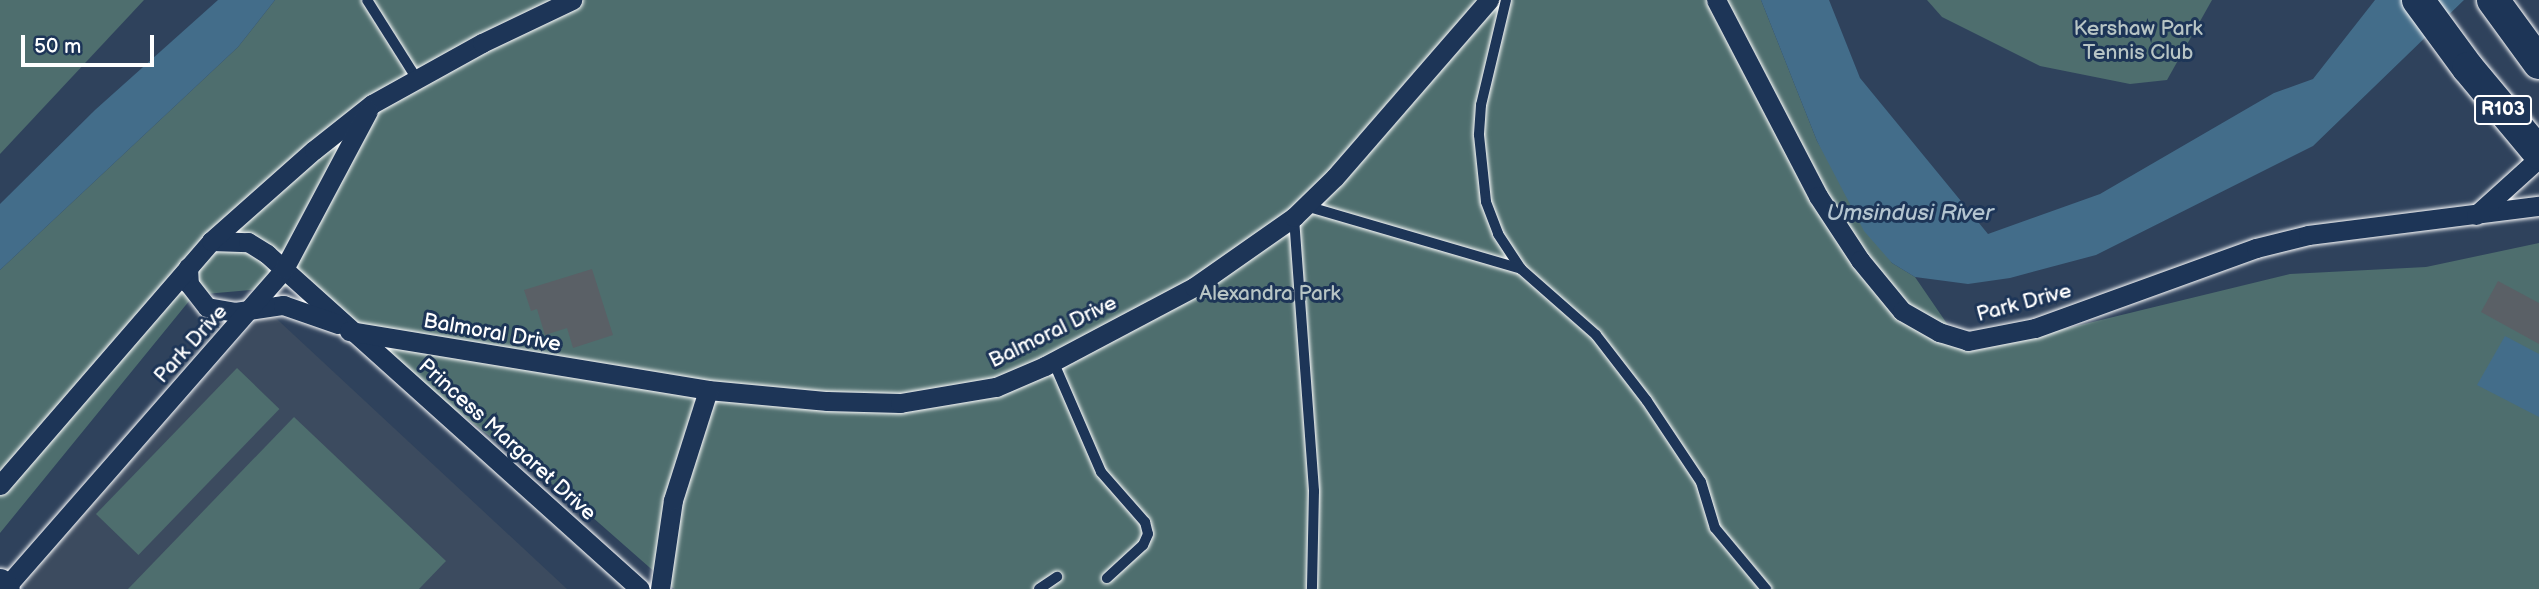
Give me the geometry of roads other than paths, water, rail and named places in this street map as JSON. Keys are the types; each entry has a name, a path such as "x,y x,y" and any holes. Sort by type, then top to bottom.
{"main road":[{"name":"R103","path":"2418,0 2468,68 2539,153"},
{"path":"2493,0 2539,63"}],"street":[{"path":"0,485 211,241 372,104 572,0"},
{"name":"Balmoral Drive","path":"346,328 708,390 900,403 996,387 1054,361 1194,287 1300,212 1489,0"},
{"name":"Park Drive","path":"1716,0 1818,197 1860,260 1902,311 1939,332 1968,341 2035,328 2256,248 2308,235 2472,217 2539,206"},
{"name":"Park Drive","path":"4,587 253,308 284,269 372,104"},
{"path":"2472,217 2539,158"},
{"path":"211,241 248,242 284,269"},
{"path":"188,267 189,284 207,307 235,313 253,308"},
{"name":"Princess Margaret Drive","path":"284,269 346,328 640,589"},
{"name":"Princess Margaret Drive","path":"253,308 283,305 346,328"},
{"path":"660,589 673,500 708,390"}],"lane":[{"path":"367,0 417,79"},
{"path":"1506,0 1481,105 1480,168 1486,202 1498,234 1521,269 1605,346 1690,462 1714,528 1766,589"},
{"path":"1312,589 1314,491 1300,212 1521,269"},
{"path":"1054,361 1101,472 1145,522 1148,534 1143,545 1107,578"},
{"path":"1039,589 1057,577"}],"water":[{"path":"218,0 275,0 238,47 0,270 0,204 95,110"},
{"name":"Umsindusi River","path":"1761,0 1829,0 1860,78 1988,234 2100,194 2274,93 2313,79 2375,0 2464,0 2313,146 2096,255 2010,278 1968,284 1915,277 1892,263 1864,231 1817,141"},
{"path":"2505,336 2539,354 2539,417 2477,385"}],"park label":[{"name":"Kershaw Park Tennis Club","path":"2138,41"},
{"name":"Alexandra Park","path":"1270,294"}]}
